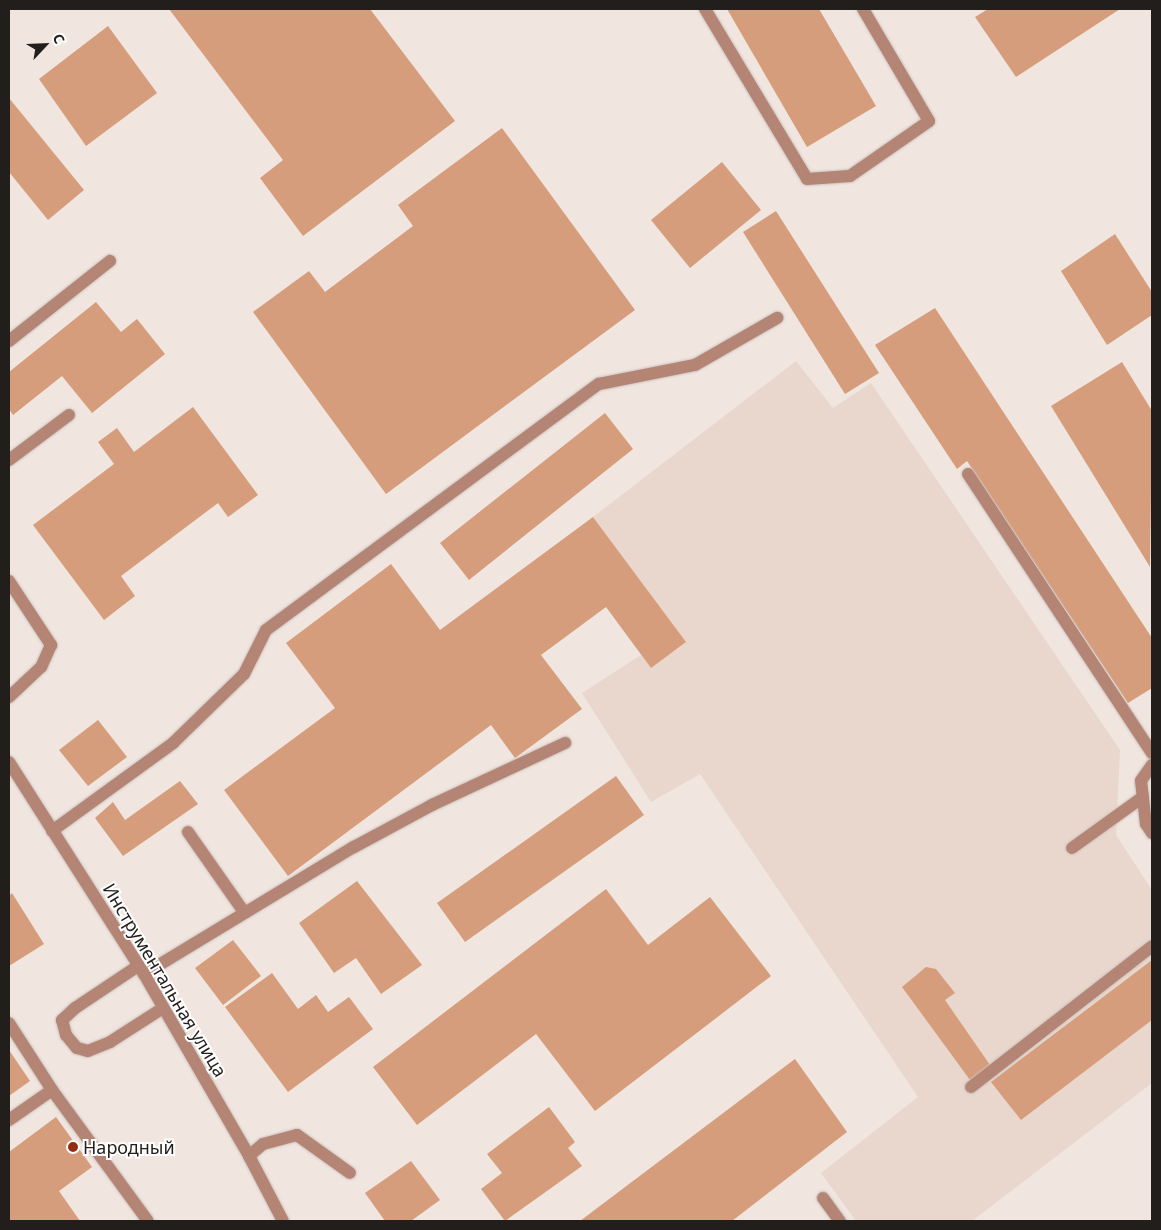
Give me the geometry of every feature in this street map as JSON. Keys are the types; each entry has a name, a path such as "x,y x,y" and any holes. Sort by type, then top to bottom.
{"street":[{"path":"705,9 807,179 850,176 929,121 863,9"},
{"path":"9,341 110,261"},
{"path":"52,831 173,743 244,674 266,630 600,384 694,365 777,318"},
{"path":"9,460 69,415"},
{"path":"968,474 1152,753"},
{"path":"9,581 51,645 41,667 9,697"},
{"path":"163,1008 110,1042 88,1051 77,1048 66,1035 62,1020 75,1008 432,805 565,743"},
{"path":"1152,765 1141,781 1146,824 1152,833"},
{"name":"Инструментальная улица","path":"11,771 52,831 141,970 249,1156 283,1221"},
{"path":"1072,848 1143,797"},
{"path":"188,832 244,912"},
{"path":"972,1087 1152,946"},
{"path":"9,1023 52,1090 148,1221"},
{"path":"9,1120 52,1090"},
{"path":"249,1156 263,1144 296,1135 350,1173"},
{"path":"823,1198 840,1221"}],"shaded area":[{"path":"796,361 833,408 871,383 1120,750 1116,835 1152,890 1152,1083 972,1221 856,1221 821,1173 918,1097 700,774 651,802 582,693 641,655 651,668 686,642 593,517"}],"building":[{"path":"169,9 370,9 455,121 303,236 260,178 283,160"},
{"path":"727,9 819,9 876,106 807,147"},
{"path":"988,9 1120,9 1016,77 975,17"},
{"path":"108,26 157,93 86,146 39,79"},
{"path":"9,98 84,190 48,220 9,172"},
{"path":"502,128 635,310 386,494 253,312 309,271 325,292 413,226 398,205"},
{"path":"722,162 761,210 690,268 651,220"},
{"path":"776,211 879,373 845,394 743,232"},
{"path":"1115,234 1152,292 1152,315 1107,345 1061,271"},
{"path":"96,302 121,332 137,319 165,354 92,413 62,376 13,415 9,409 9,372"},
{"path":"935,308 1152,638 1152,688 1128,703 967,461 957,469 875,345"},
{"path":"1122,362 1152,411 1150,567 1051,406"},
{"path":"193,407 258,495 228,517 218,503 121,576 135,596 104,620 33,525 114,464 98,442 117,428 134,452"},
{"path":"605,413 633,449 469,580 440,543"},
{"path":"593,517 686,642 651,668 606,607 541,655 582,709 515,758 491,725 288,876 224,790 335,708 286,643 391,564 440,630"},
{"path":"98,720 127,757 88,786 59,750"},
{"path":"616,776 644,815 465,942 437,903"},
{"path":"180,781 198,804 123,856 95,818 113,802 125,820"},
{"path":"357,881 422,965 381,994 356,958 334,973 299,923"},
{"path":"606,889 648,945 710,897 771,976 595,1111 536,1034 417,1125 373,1067"},
{"path":"12,893 44,944 9,966 9,896"},
{"path":"233,940 261,976 223,1005 195,968"},
{"path":"1152,960 1152,1020 1021,1120 991,1082"},
{"path":"926,967 936,969 955,993 945,1000 990,1065 970,1080 902,987"},
{"path":"272,973 298,1009 316,995 328,1012 349,997 373,1029 288,1092 225,1007"},
{"path":"9,1050 30,1081 9,1096"},
{"path":"795,1059 847,1132 732,1221 580,1221"},
{"path":"549,1107 575,1142 568,1148 582,1166 505,1221 481,1189 502,1173 487,1154"},
{"path":"56,1117 92,1167 59,1191 80,1221 9,1221 9,1152"},
{"path":"411,1161 440,1200 411,1221 385,1221 365,1193"}],"place":[{"name":"Народный","path":"73,1147"}]}
